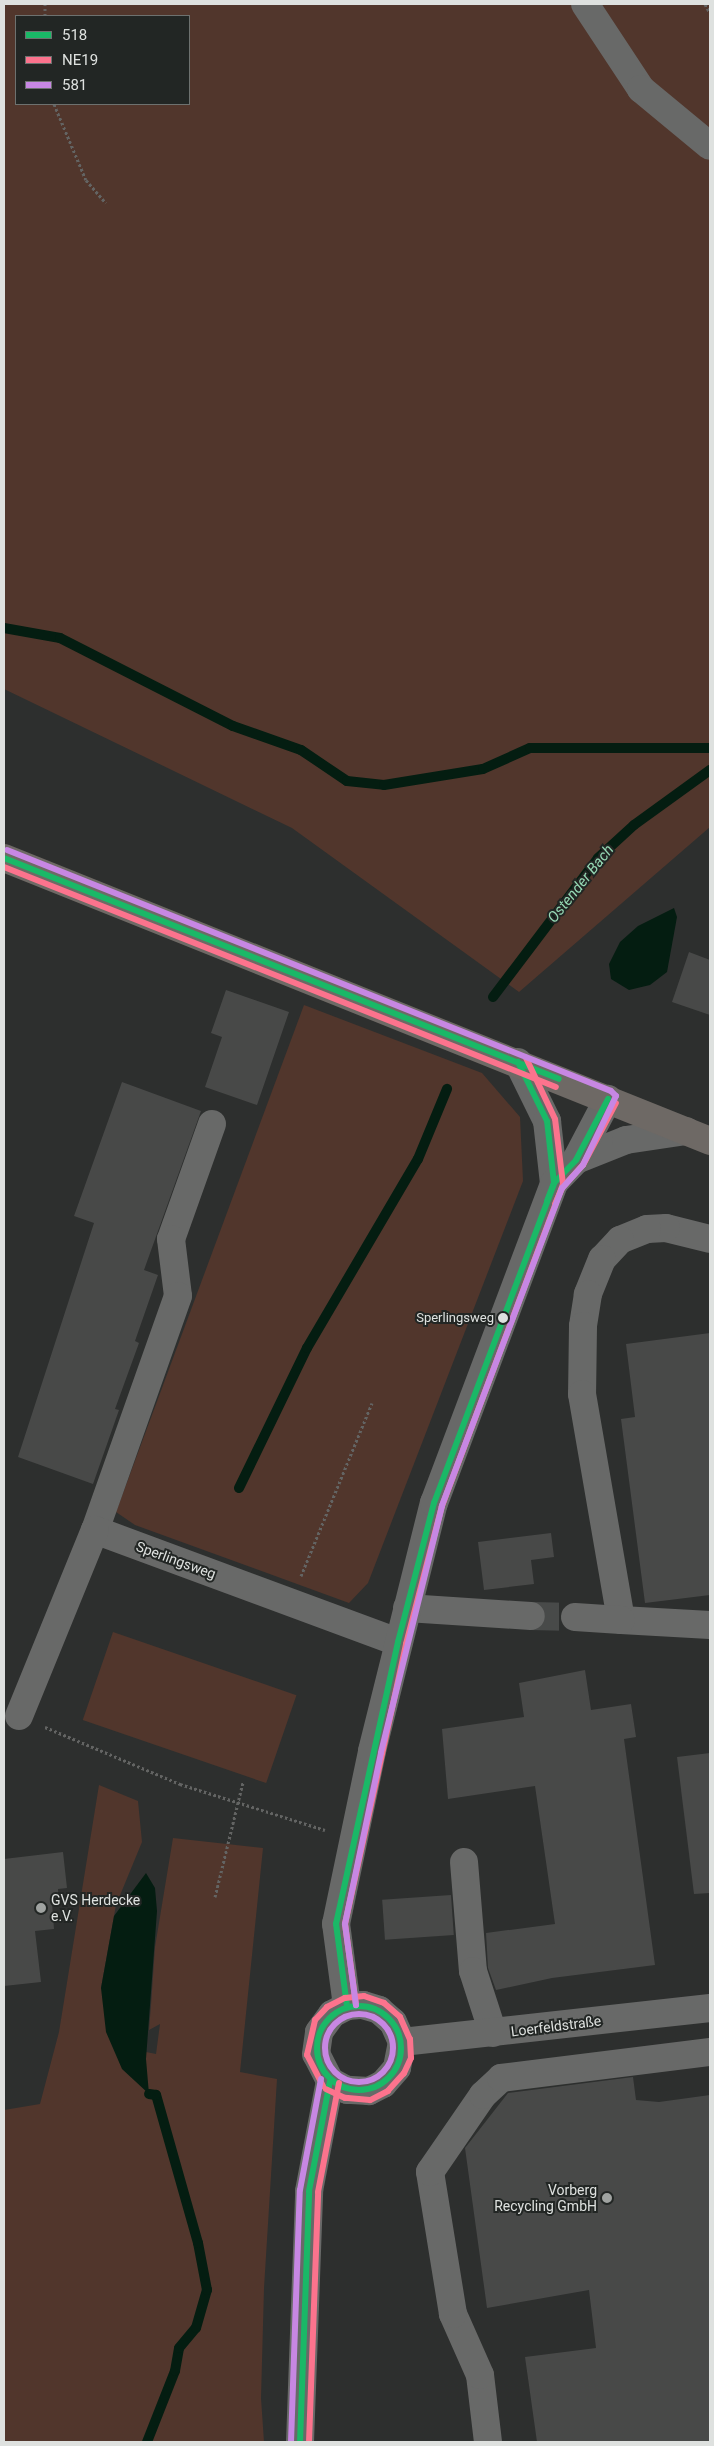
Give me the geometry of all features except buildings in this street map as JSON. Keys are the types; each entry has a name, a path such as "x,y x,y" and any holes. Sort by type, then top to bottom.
{"main road":[{"path":"4,858 518,1062 698,1136"}],"street":[{"path":"585,4 642,89 710,146"},
{"path":"518,1062 548,1121 554,1184"},
{"path":"347,2006 336,1924 352,1838 398,1642 434,1504 554,1184 576,1160 608,1099"},
{"path":"19,1716 95,1530 129,1428 178,1296 171,1239 212,1124"},
{"path":"576,1160 626,1140 698,1136"},
{"path":"622,1620 582,1394 583,1326 588,1294 602,1259 620,1240 647,1229 666,1228 710,1239"},
{"name":"Sperlingsweg","path":"95,1530 398,1642"},
{"path":"407,1608 531,1616"},
{"path":"575,1617 710,1625"},
{"path":"464,1862 473,1971 493,2034"},
{"path":"300,2442 309,2191 330,2082 316,2054 319,2032 332,2014 347,2006 363,2005 379,2010 394,2022 402,2042 397,2068 383,2084 369,2091 347,2090 330,2082"},
{"name":"Loerfeldstraße","path":"402,2042 493,2034 710,2008"},
{"path":"488,2442 480,2375 453,2314 430,2172 483,2095 501,2078 710,2052"}],"path":[{"path":"705,4 710,14"},
{"path":"54,105 86,180 106,203"},
{"path":"290,1602 372,1403"},
{"path":"19,1716 236,1804 352,1838"},
{"path":"215,1897 236,1804 243,1782"}],"shaded area":[{"path":"4,4 710,4 710,827 519,992 292,828 4,689"},
{"path":"674,908 677,917 667,972 650,985 629,990 611,979 609,964 620,942 638,926"},
{"path":"304,1005 482,1073 520,1117 523,1181 368,1583 349,1603 135,1525 116,1512"},
{"path":"113,1632 296,1695 266,1783 83,1720"},
{"path":"99,1785 138,1801 142,1842 116,1905 101,1988 136,2050 156,2054 160,2024 149,2030 155,1947 173,1838 263,1848 240,2072 277,2079 264,2288 261,2398 264,2442 4,2442 4,2110 40,2104 59,2032"},
{"path":"146,1873 155,1888 157,1911 146,2059 149,2094 122,2069 106,2032 101,1988 114,1916"}],"waterway":[{"path":"4,628 60,638 233,726 301,750 347,781 384,785 483,769 530,748 710,748"},
{"name":"Ostender Bach","path":"493,997 598,858 634,825 710,770"},
{"path":"239,1488 307,1348 418,1159 447,1089"},
{"path":"147,2442 175,2371 179,2348 196,2328 207,2290 198,2243 156,2095 149,2094"}],"tunnel":[{"path":"531,1616 575,1617"}],"transit line":[{"name":"581","path":"7,850 611,1091 616,1096 583,1165 562,1188 442,1506 381,1753 345,1924 356,2005"},
{"name":"518","path":"4,858 559,1079"},
{"name":"NE19","path":"4,867 556,1087"},
{"name":"NE19","path":"356,2005 345,1924 406,1644 442,1506 563,1184 555,1119 526,1058"},
{"name":"518","path":"347,2006 336,1924 398,1642 434,1503 554,1183 547,1121 518,1062"},
{"name":"518","path":"547,1201 554,1183 576,1160 608,1099"},
{"name":"NE19","path":"555,1204 562,1188 583,1165 616,1103"},
{"name":"NE19","path":"323,2086 307,2055 315,2020 327,2007 345,1998 364,1996 384,2003 400,2017 410,2039 411,2058 404,2073 388,2091 370,2100 345,2098 326,2089"},
{"name":"518","path":"351,2006 367,2006 383,2013 394,2024 401,2040 401,2048 398,2064 389,2078 383,2083 367,2090 351,2090 335,2083 324,2072 317,2056 317,2040 324,2024 335,2013 351,2006"},
{"name":"581","path":"359,2014 372,2017 383,2024 390,2035 393,2048 390,2061 383,2072 372,2079 359,2082 346,2079 335,2072 328,2061 325,2048 328,2035 335,2024 346,2017 359,2014"},
{"name":"581","path":"291,2442 300,2190 321,2079"},
{"name":"518","path":"300,2442 309,2191 330,2081"},
{"name":"NE19","path":"309,2442 318,2192 339,2083"}],"place":[{"name":"Sperlingsweg","path":"503,1318"},
{"name":"GVS Herdecke e.V.","path":"41,1908"},
{"name":"Vorberg Recycling GmbH","path":"607,2198"}]}
